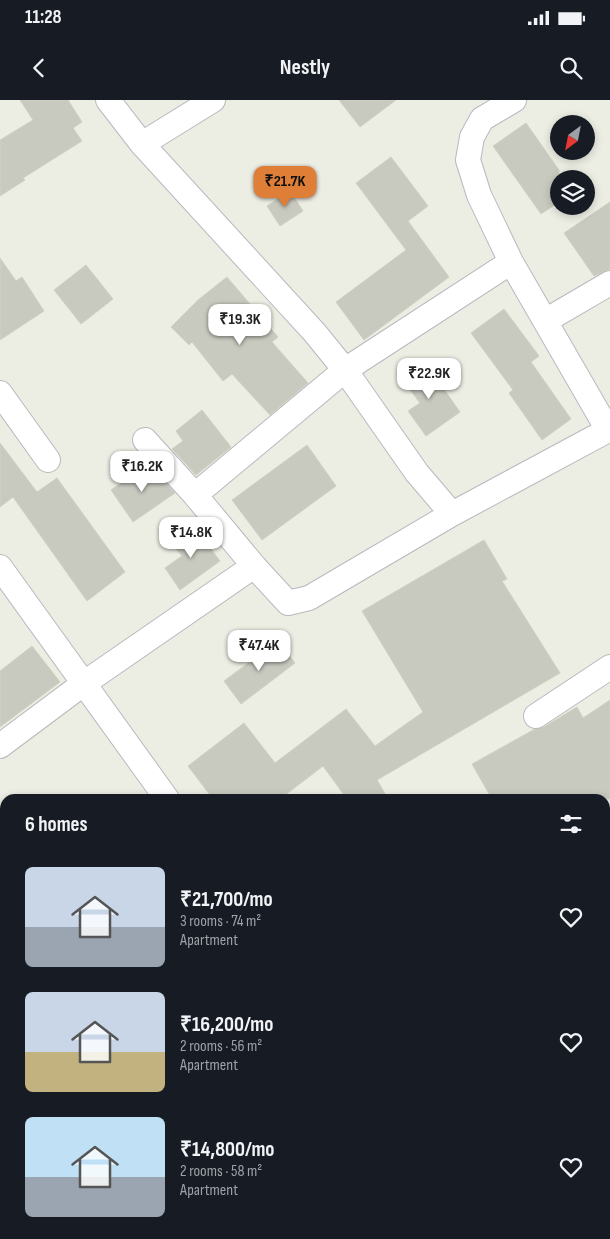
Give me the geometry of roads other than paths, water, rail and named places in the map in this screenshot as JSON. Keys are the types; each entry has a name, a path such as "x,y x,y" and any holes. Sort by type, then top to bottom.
{"street":[{"path":"108,100 142,144 315,333 345,370 417,473 452,514"},
{"path":"142,144 213,100"},
{"path":"145,440 196,495 254,566 288,603 309,598 452,514 609,430 511,262 479,196 468,160 472,137 482,119 514,100"},
{"path":"196,495 345,370 511,262"},
{"path":"545,321 610,283"},
{"path":"0,393 48,460"},
{"path":"0,566 163,794"},
{"path":"0,746 83,684 254,566"},
{"path":"536,716 610,667"}]}
